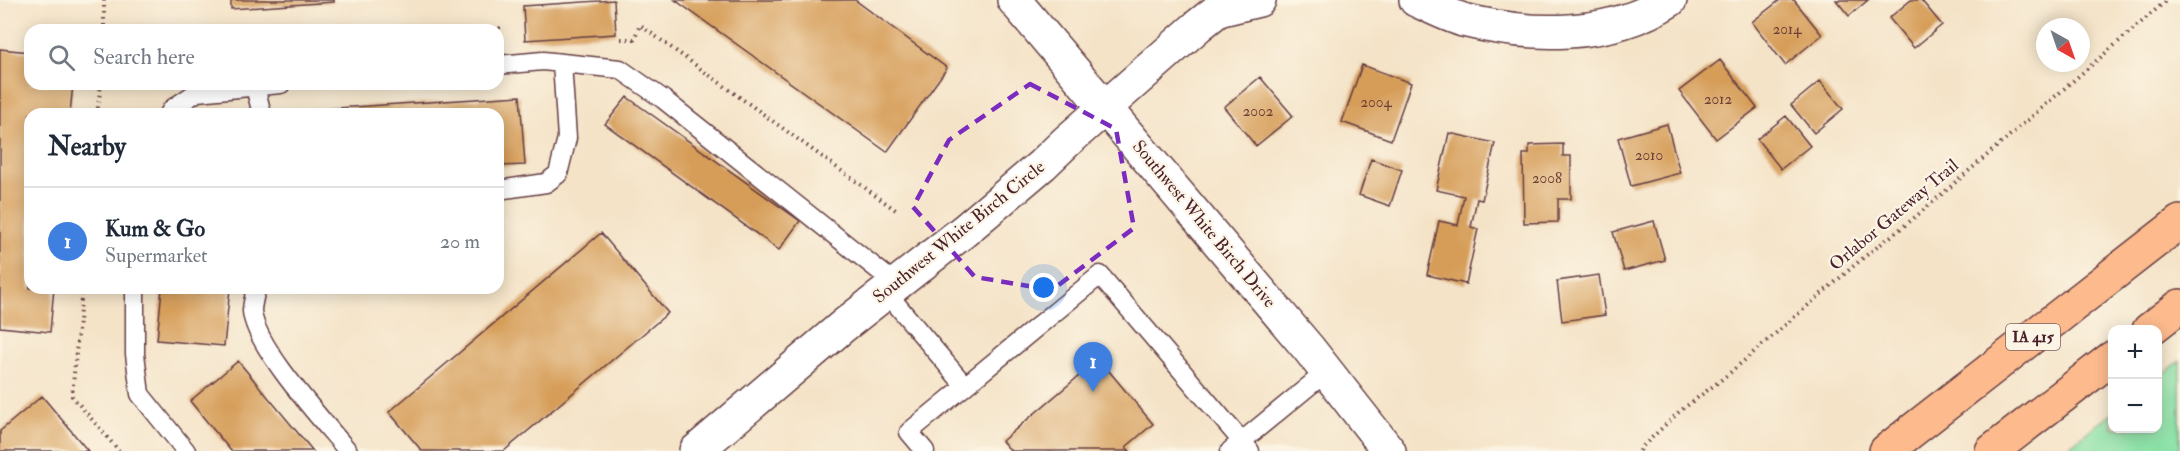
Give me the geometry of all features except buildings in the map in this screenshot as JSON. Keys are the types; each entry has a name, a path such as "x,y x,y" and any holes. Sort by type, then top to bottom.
{"main road":[{"name":"IA 415","path":"1886,451 2180,222"},
{"path":"2155,325 2180,306"},
{"path":"1992,451 2108,361"}],"street":[{"name":"Southwest White Birch Drive","path":"1014,0 1326,372 1389,451"},
{"name":"Southwest White Birch Circle","path":"696,451 843,326 990,209 1220,5 1259,0"},
{"path":"1416,0 1461,19 1523,32 1566,32 1615,23 1651,12 1670,0"}],"lane":[{"path":"504,64 543,61 620,69 663,99 891,288 965,386"},
{"path":"504,190 546,183 558,174 567,138 562,63"},
{"path":"173,108 197,92 220,90"},
{"path":"256,90 260,108"},
{"path":"925,451 909,432 1100,275 1240,448 1326,372"},
{"path":"135,294 135,354 140,394 186,451"},
{"path":"255,294 252,310 257,332 290,379 348,451"}],"path":[{"path":"104,0 104,24"},
{"name":"Orlabor Gateway Trail","path":"1640,451 1680,411 1725,377 1863,258 1913,219 2167,0"},
{"path":"98,108 100,90"},
{"path":"81,294 72,396 119,451"}],"highlighted area":[{"path":"1030,84 1116,129 1134,228 1052,290 975,277 913,207 949,140"}],"green space":[{"path":"2180,361 2180,451 2063,451 2108,416 2108,433 2162,433 2162,375"}],"place":[{"name":"Kum & Go","path":"1093,392"}]}
